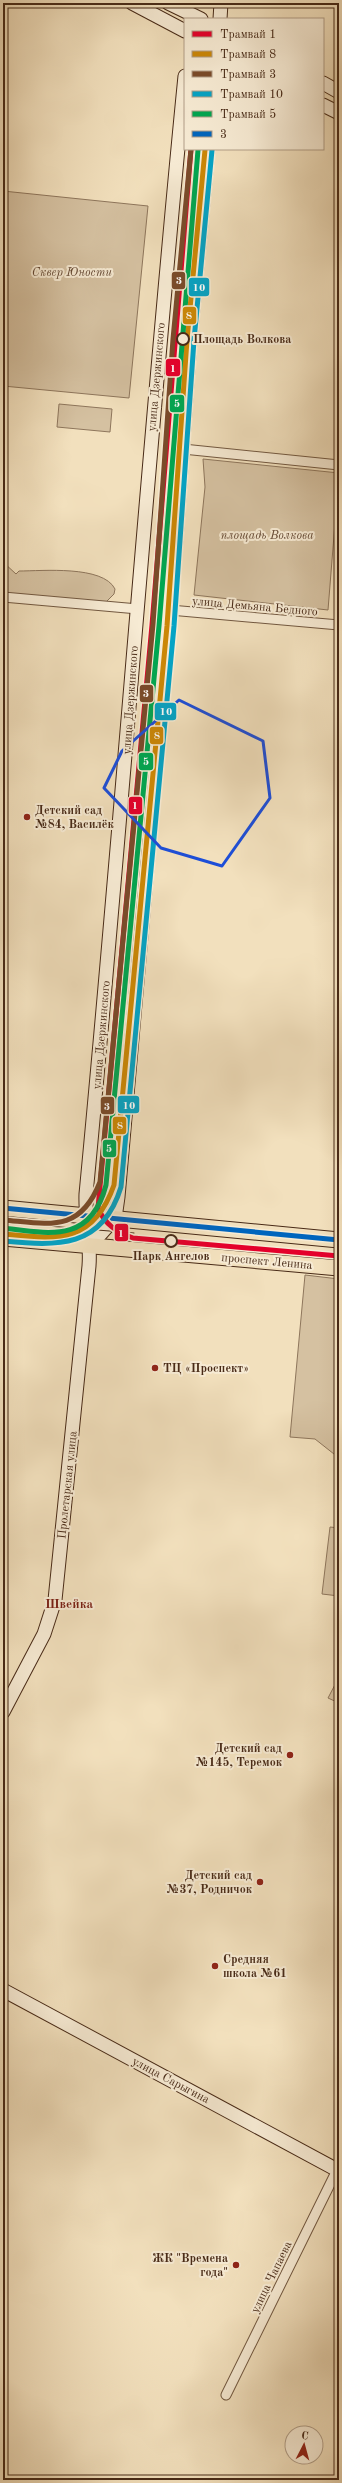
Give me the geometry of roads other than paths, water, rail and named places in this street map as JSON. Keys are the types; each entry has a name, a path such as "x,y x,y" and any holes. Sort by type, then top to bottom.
{"main road":[{"path":"3,1208 339,1240"},
{"name":"проспект Ленина","path":"3,1238 339,1268"}],"street":[{"path":"132,3 184,30"},
{"path":"168,3 194,14"},
{"path":"220,18 221,3"},
{"path":"324,84 339,92"},
{"name":"улица Дзержинского","path":"90,1246 85,1216 138,609 158,347 184,86"},
{"path":"324,106 339,114"},
{"path":"90,1246 115,1218 170,610 190,340 208,150"},
{"path":"183,449 339,465"},
{"path":"3,597 138,609"},
{"name":"улица Демьяна Бедного","path":"170,610 339,625"},
{"name":"Пролетарская улица","path":"3,1712 44,1634 55,1600 90,1246"},
{"name":"улица Сарыгина","path":"3,1990 338,2170"},
{"name":"улица Чапаева","path":"226,2395 338,2170"}],"tram line":[{"name":"1","path":"191,150 152,625 98,1208 104,1219 112,1227 133,1238 339,1256"},
{"name":"3","path":"4,1220 36,1223 62,1222 83,1210 92,1198 100,1182 153,624 173,339 191,150"},
{"name":"5","path":"3,1228 37,1232 53,1232 79,1226 90,1217 99,1204 106,1185 159,626 198,150"},
{"name":"8","path":"3,1234 40,1237 56,1237 71,1234 84,1228 95,1219 105,1205 114,1185 167,626 187,340 205,150"},
{"name":"10","path":"3,1241 23,1243 59,1242 76,1239 90,1233 102,1222 113,1207 121,1187 174,626 194,340 212,150"},
{"path":"48,1226 134,1233"}],"place":[{"name":"Площадь Волкова","path":"183,339"},
{"name":"Детский сад №84, Василёк","path":"27,817"},
{"name":"Парк Ангелов","path":"171,1241"},
{"name":"ТЦ «Проспект»","path":"155,1368"},
{"name":"Детский сад №145, Теремок","path":"290,1755"},
{"name":"Детский сад №37, Родничок","path":"260,1882"},
{"name":"Средняя школа №61","path":"215,1966"},
{"name":"ЖК \"Времена года\"","path":"236,2265"}],"district":[{"name":"Швейка","path":"69,1603"}],"park label":[{"name":"Сквер Юности","path":"72,272"},
{"name":"площадь Волкова","path":"267,535"}]}
